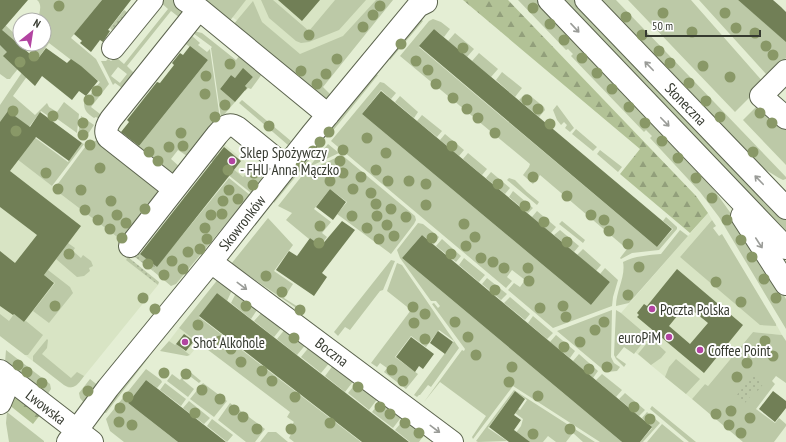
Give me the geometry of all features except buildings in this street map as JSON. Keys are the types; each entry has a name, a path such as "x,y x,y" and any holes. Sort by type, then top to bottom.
{"street":[{"path":"113,48 152,0"},
{"name":"Słoneczna","path":"549,0 786,248"},
{"name":"Słoneczna","path":"586,0 786,208"},
{"name":"Skowronków","path":"78,438 127,364 211,262 286,166 418,6 426,2"},
{"path":"174,189 108,137 106,130 111,119 192,5 328,115"},
{"path":"786,71 761,96 786,118"},
{"path":"130,246 217,135 228,124 238,128 286,166"},
{"name":"Słoneczna","path":"715,175 786,284"},
{"name":"Boczna","path":"211,262 452,442"},
{"path":"0,403 5,375"},
{"name":"Lwowska","path":"5,375 78,438"}],"shaded area":[{"path":"37,0 102,0 71,38 96,59 109,84 91,107 104,117 99,119 96,117 94,118 87,112 84,103 100,82 52,45 52,12 40,12 39,2"},
{"path":"179,0 183,10 180,18 171,11 127,66 134,73 122,88 115,83 113,85 101,61 106,61 108,59 111,61 117,58 124,64 168,9 159,1","holes":["118,67 127,74 120,83 111,76"]},
{"path":"204,0 246,0 229,22"},
{"path":"220,0 390,0 318,87 224,10"},
{"path":"261,0 273,0 309,31 335,0 366,0 339,30 309,42 301,43 296,41 269,18"},
{"path":"376,0 393,0 323,87 330,94 327,99 324,100 233,25 253,1 262,22 300,54 343,36"},
{"path":"518,0 537,0 672,141 712,187 752,243 786,299 786,329 719,217 700,192 650,138 652,136 646,130 644,132 571,56 573,54 568,49 566,50"},
{"path":"560,0 575,0 786,220 786,237"},
{"path":"599,0 616,0 786,177 786,179 783,180 779,178 755,163"},
{"path":"628,0 691,0 764,83 735,112"},
{"path":"699,0 738,0 781,37 786,32 786,58 770,75 766,74"},
{"path":"124,10 131,15 116,34 110,28"},
{"path":"419,18 423,21 390,60 388,55"},
{"path":"433,19 441,22 450,29 444,37 434,29 419,47 657,247 673,229 663,221 666,217 677,227 677,229 659,250 632,253 621,259 620,258 627,249 540,175 533,184 523,175 530,164 400,56 429,21"},
{"path":"0,20 12,31 12,52 26,52 26,54 22,63 10,79 7,79 0,74"},
{"path":"193,31 202,33 236,60 241,54 265,70 251,89 248,88 245,91 245,86 253,77 243,69 235,78 231,75 220,89 235,102 221,118 212,47 193,33"},
{"path":"455,33 474,49 467,57 448,41"},
{"path":"191,35 200,43 198,45 207,52 210,49 220,119 190,158 178,150 171,159 181,168 175,173 171,174 135,151 208,60 183,42"},
{"path":"32,52 43,52 13,96 35,115 47,103 49,107 57,112 64,102 79,114 77,133 56,118 54,120 41,111 26,131 68,162 82,143 84,144 52,186 0,146 0,105 27,65"},
{"path":"479,53 498,69 491,77 472,61"},
{"path":"502,72 522,88 515,97 496,80"},
{"path":"373,73 378,75 327,138 323,135"},
{"path":"380,82 384,83 396,93 391,99 381,90 362,114 591,305 610,282 600,274 605,268 618,280 612,306 553,328 508,290 514,283 520,287 525,280 512,270 507,277 512,281 506,288 331,141"},
{"path":"525,94 528,94 544,107 545,110 539,117 519,100"},
{"path":"400,96 418,112 414,118 395,102"},
{"path":"242,100 291,141 288,145 239,103"},
{"path":"759,104 786,127 786,165 743,120"},
{"path":"557,105 574,128 570,132 565,128 567,125 564,122 561,125 557,120 553,110"},
{"path":"422,115 442,131 437,137 417,121"},
{"path":"81,116 94,125 84,140 78,135"},
{"path":"576,129 597,147 593,151 572,134"},
{"path":"445,134 464,150 459,156 440,140"},
{"path":"320,137 325,141 274,203 272,197"},
{"path":"102,139 160,190 125,243 54,189 88,143"},
{"path":"223,143 253,168 250,168 243,177 214,154"},
{"path":"328,144 339,153 309,167"},
{"path":"0,146 134,250 127,260 158,285 77,385 73,387 69,388 64,385 0,336"},
{"path":"600,150 622,167 618,172 597,154"},
{"path":"468,153 487,169 482,175 463,159"},
{"path":"215,154 243,177 251,168 253,168 262,176 262,179 251,193 207,158"},
{"path":"342,155 415,216 416,220 414,224 391,254 337,214 347,202 330,189 314,209 331,222 322,233 327,237 320,246 286,220 292,213 278,206 305,172"},
{"path":"491,172 510,188 505,194 486,178"},
{"path":"229,178 250,195 176,284 171,286 153,271"},
{"path":"509,178 515,180 539,202 537,205 507,180"},
{"path":"513,191 533,208 528,213 509,197"},
{"path":"537,211 556,227 551,233 532,217"},
{"path":"708,213 712,220 680,257 776,324 782,335 753,332 708,386 705,384 692,399 635,352 648,336 621,313"},
{"path":"268,218 293,245 274,271 293,284 284,298 303,310 302,312 242,271 232,273 227,269"},
{"path":"712,220 716,226 713,228 719,236 722,234 776,326 760,325 680,257"},
{"path":"562,221 585,240 583,243 559,224"},
{"path":"418,223 423,224 439,237 434,244 422,235 402,258 622,442 600,442 513,386 473,439 472,437 486,416 440,382 424,402 462,350 464,351 465,349 432,304 434,303 438,308 440,306 436,301 431,301 400,258 397,250"},
{"path":"560,230 579,246 574,252 554,235"},
{"path":"680,230 688,236 629,303 616,306 616,300 624,267 623,262 646,255 661,254"},
{"path":"442,239 461,256 456,262 436,246"},
{"path":"140,242 145,246 139,253 157,267 153,271 131,254"},
{"path":"68,243 75,248 73,251 81,258 83,255 91,261 93,266 89,268 90,271 84,276 77,277 56,259"},
{"path":"583,249 601,265 596,271 577,255"},
{"path":"128,257 159,282 158,285 126,260"},
{"path":"464,258 485,275 479,282 459,265"},
{"path":"391,260 395,261 383,290 380,291 350,330 345,327 338,336 334,332"},
{"path":"397,263 402,265 459,348 431,387 428,385 417,397 414,395 454,341 439,330 426,347 411,336 395,357 418,374 406,389 384,372 387,368 380,363 377,367 371,363 411,310 387,291"},
{"path":"48,270 70,287 73,293 49,323 33,311 55,283 44,275"},
{"path":"219,278 233,288 227,301 217,293 199,317 361,442 294,442 289,438 291,431 288,429 294,422 287,417 290,412 179,328"},
{"path":"487,278 507,294 501,300 482,284"},
{"path":"237,291 259,307 251,319 231,303"},
{"path":"510,297 530,314 525,320 504,303"},
{"path":"612,310 611,357 614,363 620,367 617,371 606,372 557,331"},
{"path":"616,310 648,336 634,354 624,347 616,357 626,364 624,367 614,355"},
{"path":"263,311 283,326 274,337 254,321"},
{"path":"0,314 9,321 14,314 24,322 26,321 43,335 28,355 25,355 0,336"},
{"path":"533,316 553,333 547,339 528,323"},
{"path":"179,328 200,343 190,355 176,344 175,345 169,341"},
{"path":"286,328 307,343 297,355 277,339"},
{"path":"753,332 782,335 786,341 786,383 776,376 772,381 775,384 756,409 775,423 779,418 786,424 774,442 743,442 692,399 705,384 708,386"},
{"path":"556,335 575,351 570,358 550,342"},
{"path":"651,338 666,352 661,358 651,365 638,354"},
{"path":"47,339 47,348 42,354 71,378 77,372 84,376 76,386 67,387 33,361 33,356"},
{"path":"169,341 175,345 176,344 190,355 187,356 160,351"},
{"path":"310,346 331,361 321,373 301,357"},
{"path":"6,350 50,384 51,389 47,395 5,362"},
{"path":"579,354 598,371 593,378 573,361"},
{"path":"143,357 149,357 106,413 103,413"},
{"path":"676,359 700,379 686,394 665,377 669,367"},
{"path":"334,364 355,379 345,392 325,376"},
{"path":"146,369 162,382 157,388 146,380 128,403 178,442 124,442 110,431 106,419"},
{"path":"189,371 201,381 199,383 187,374 183,380 194,389 188,397 167,381 172,374 180,380 186,372"},
{"path":"602,374 622,390 616,397 596,380"},
{"path":"753,375 764,383 745,403 736,396"},
{"path":"90,379 100,387 85,404 80,398 79,393"},
{"path":"358,381 379,397 369,410 348,393"},
{"path":"165,383 186,399 181,406 160,390"},
{"path":"203,383 227,401 214,417 190,399"},
{"path":"514,390 595,442 583,442 573,433 566,442 556,442 548,436 543,442 509,442 521,426 523,419 511,410 514,406 520,410 527,400 515,391 488,428 507,441 476,441"},
{"path":"625,393 645,410 639,416 619,399"},
{"path":"382,399 403,415 393,428 372,412"},
{"path":"189,401 210,418 204,424 183,408"},
{"path":"230,403 265,429 255,442 246,442 218,420"},
{"path":"652,406 696,442 689,442 650,409"},
{"path":"7,412 44,442 9,442 6,423"},
{"path":"647,412 660,423 643,442 640,442 652,428 642,418"},
{"path":"406,417 426,432 419,442 410,442 395,430"},
{"path":"212,419 233,435 227,442 207,426"},
{"path":"662,424 684,442 647,442"},
{"path":"268,432 276,432 288,442 260,442"}],"green space":[{"path":"463,0 508,0 696,196 708,213 690,233 620,174 640,149"},
{"path":"13,395 40,415 33,424 8,404"}],"place":[{"name":"Sklep Spożywczy - FHU Anna Mączko","path":"232,161"},
{"name":"Poczta Polska","path":"652,309"},
{"name":"euroPiM","path":"669,337"},
{"name":"Shot Alkohole","path":"185,342"},
{"name":"Coffee Point","path":"700,350"}]}
